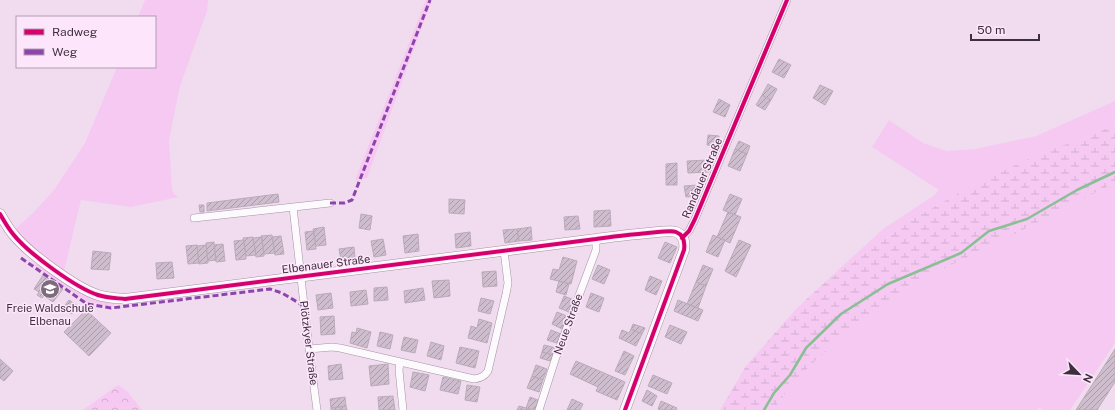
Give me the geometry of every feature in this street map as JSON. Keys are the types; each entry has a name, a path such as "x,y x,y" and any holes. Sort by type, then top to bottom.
{"street":[{"name":"Randauer Straße","path":"682,238 695,219 787,0"},
{"path":"194,218 330,203"},
{"name":"Elbenauer Straße","path":"293,207 301,276"},
{"name":"Elbenauer Straße","path":"0,214 14,235 28,249 62,274 96,294 108,298 125,299 596,239 670,231 677,232 682,238"},
{"path":"625,410 682,257 685,245 682,238"},
{"name":"Neue Straße","path":"539,410 556,357 596,250 596,239"},
{"path":"309,349 325,347 340,348 474,378 484,376 488,371 508,284 504,251"},
{"name":"Plötzkyer Straße","path":"301,276 317,410"},
{"path":"400,362 399,370 403,410"}],"green space":[{"path":"145,0 208,0 207,11 180,86 169,140 172,189 174,194 179,197 131,207 81,200 64,271 30,246 15,229 32,214 54,190 85,143 117,68 156,68 156,16 138,16"},
{"path":"426,0 432,0 367,178 355,180"},
{"path":"1115,101 1115,125 973,185 913,219 823,284 883,229 933,196 939,190 872,147 889,120 923,143 947,151 975,149 1036,136"},
{"path":"1115,125 1115,183 906,287 879,313 839,340 817,359 793,383 773,410 720,410 746,366 796,309 823,284 913,219 973,185 1037,155"},
{"path":"1115,183 1115,343 1070,410 1043,410 1039,408 1037,410 773,410 793,383 817,359 839,340 879,313 906,287"},
{"path":"29,262 40,265 104,301 115,304 112,307 87,301"},
{"path":"118,385 127,391 142,410 83,410"}],"building":[{"path":"779,59 791,65 784,78 772,72"},
{"path":"768,84 777,89 771,100 762,95"},
{"path":"820,85 833,91 825,105 813,98"},
{"path":"762,95 771,100 765,110 756,105"},
{"path":"719,99 730,105 725,117 713,112"},
{"path":"708,135 719,136 719,146 707,145"},
{"path":"739,141 750,146 747,154 735,149"},
{"path":"735,149 747,154 740,171 728,166"},
{"path":"708,160 709,172 688,173 687,161"},
{"path":"677,163 677,185 666,185 666,164"},
{"path":"697,185 698,196 686,197 684,186"},
{"path":"278,194 279,202 207,211 207,203"},
{"path":"730,194 742,199 735,215 723,210"},
{"path":"449,199 465,200 464,214 449,213"},
{"path":"199,205 204,205 204,212 200,212"},
{"path":"610,210 611,226 594,227 594,211"},
{"path":"728,212 741,217 730,243 717,237"},
{"path":"361,214 372,216 370,230 359,228"},
{"path":"578,216 580,229 565,230 564,217"},
{"path":"324,227 326,245 316,246 313,229"},
{"path":"531,227 532,240 519,241 517,229"},
{"path":"517,229 519,241 505,243 503,230"},
{"path":"314,231 316,249 307,250 305,232"},
{"path":"470,232 471,246 456,248 455,234"},
{"path":"418,234 419,251 405,253 403,236"},
{"path":"272,235 275,253 264,254 261,236"},
{"path":"713,235 725,240 718,257 706,252"},
{"path":"281,236 284,254 275,255 272,237"},
{"path":"253,237 256,255 246,256 243,238"},
{"path":"262,237 264,256 256,257 253,238"},
{"path":"383,239 386,255 374,257 371,241"},
{"path":"244,240 246,259 236,260 234,241"},
{"path":"739,240 751,245 736,277 725,271"},
{"path":"214,242 216,260 208,261 206,243"},
{"path":"665,242 677,247 670,263 658,258"},
{"path":"223,244 225,261 216,262 214,245"},
{"path":"197,245 199,263 188,264 186,246"},
{"path":"206,245 208,263 199,264 197,246"},
{"path":"354,247 355,259 341,260 339,249"},
{"path":"93,251 111,253 109,270 91,269"},
{"path":"563,257 577,261 571,284 550,279 553,269 559,270"},
{"path":"172,262 174,278 157,279 156,263"},
{"path":"598,265 610,270 604,284 592,279"},
{"path":"703,265 713,269 706,286 696,282"},
{"path":"496,271 497,286 483,287 482,272"},
{"path":"43,275 63,289 53,302 44,296 42,298 37,295 39,292 34,289"},
{"path":"650,276 662,281 656,295 645,290"},
{"path":"449,280 450,296 434,298 432,281"},
{"path":"559,281 569,284 566,295 556,292"},
{"path":"696,282 706,286 698,308 687,304"},
{"path":"387,287 388,300 374,301 374,288"},
{"path":"423,288 425,300 405,303 404,291"},
{"path":"366,290 368,304 351,306 350,292"},
{"path":"331,293 333,308 318,310 316,295"},
{"path":"591,293 604,298 599,312 586,307"},
{"path":"564,296 574,300 569,312 559,308"},
{"path":"481,298 494,301 490,314 478,311"},
{"path":"69,300 78,306 72,314 63,308"},
{"path":"678,300 703,310 698,321 674,311"},
{"path":"86,310 111,333 89,356 64,332"},
{"path":"557,312 567,316 562,329 552,324"},
{"path":"334,316 335,334 321,335 320,317"},
{"path":"479,319 492,323 487,343 468,338 471,326 477,328"},
{"path":"633,324 645,328 642,334 631,329"},
{"path":"670,325 687,332 681,344 665,337"},
{"path":"357,328 371,332 367,348 350,343 352,332 356,333"},
{"path":"631,329 642,334 636,346 619,338 622,330 629,333"},
{"path":"551,330 561,334 557,343 547,340"},
{"path":"380,332 393,335 390,349 377,346"},
{"path":"404,337 418,340 415,353 401,350"},
{"path":"431,342 444,346 441,360 427,356"},
{"path":"544,345 556,348 553,355 542,352"},
{"path":"460,347 479,351 475,368 456,363"},
{"path":"1115,349 1115,382 1097,410 1076,410"},
{"path":"624,351 634,356 625,375 615,371"},
{"path":"542,352 553,355 550,361 540,358"},
{"path":"0,359 13,371 4,381 0,378"},
{"path":"576,361 625,382 617,400 596,391 598,387 570,374"},
{"path":"341,364 343,379 329,380 328,366"},
{"path":"388,364 389,384 371,386 369,366"},
{"path":"536,365 547,369 543,380 532,376"},
{"path":"413,372 429,375 425,391 410,387"},
{"path":"653,375 672,383 667,394 648,386"},
{"path":"532,376 543,380 539,392 527,388"},
{"path":"443,377 461,381 458,394 440,390"},
{"path":"467,385 480,387 477,402 465,400"},
{"path":"647,390 657,396 652,406 642,401"},
{"path":"393,396 395,410 379,410 378,397"},
{"path":"345,397 346,406 331,408 330,399"},
{"path":"530,397 538,400 535,410 526,408"},
{"path":"572,399 583,404 580,410 567,410"},
{"path":"661,401 677,408 676,410 658,409"},
{"path":"346,406 347,410 331,410 331,408"},
{"path":"519,406 526,408 531,410 517,410"}],"waterway":[{"path":"764,410 774,393 790,375 806,348 841,314 888,284 961,253 989,231 1027,219 1077,190 1115,172"}],"marked path":[{"path":"330,203 344,203 352,200 430,0"},
{"path":"21,258 87,304 111,308 270,289 282,293 304,306"}],"cycle path":[{"path":"682,238 689,231 695,219 787,0"},
{"path":"0,214 9,229 20,242 65,278 98,295 125,299 611,237 667,231 676,232 681,235 684,250 625,410"}],"place":[{"name":"Freie Waldschule Elbenau","path":"50,289"}]}
